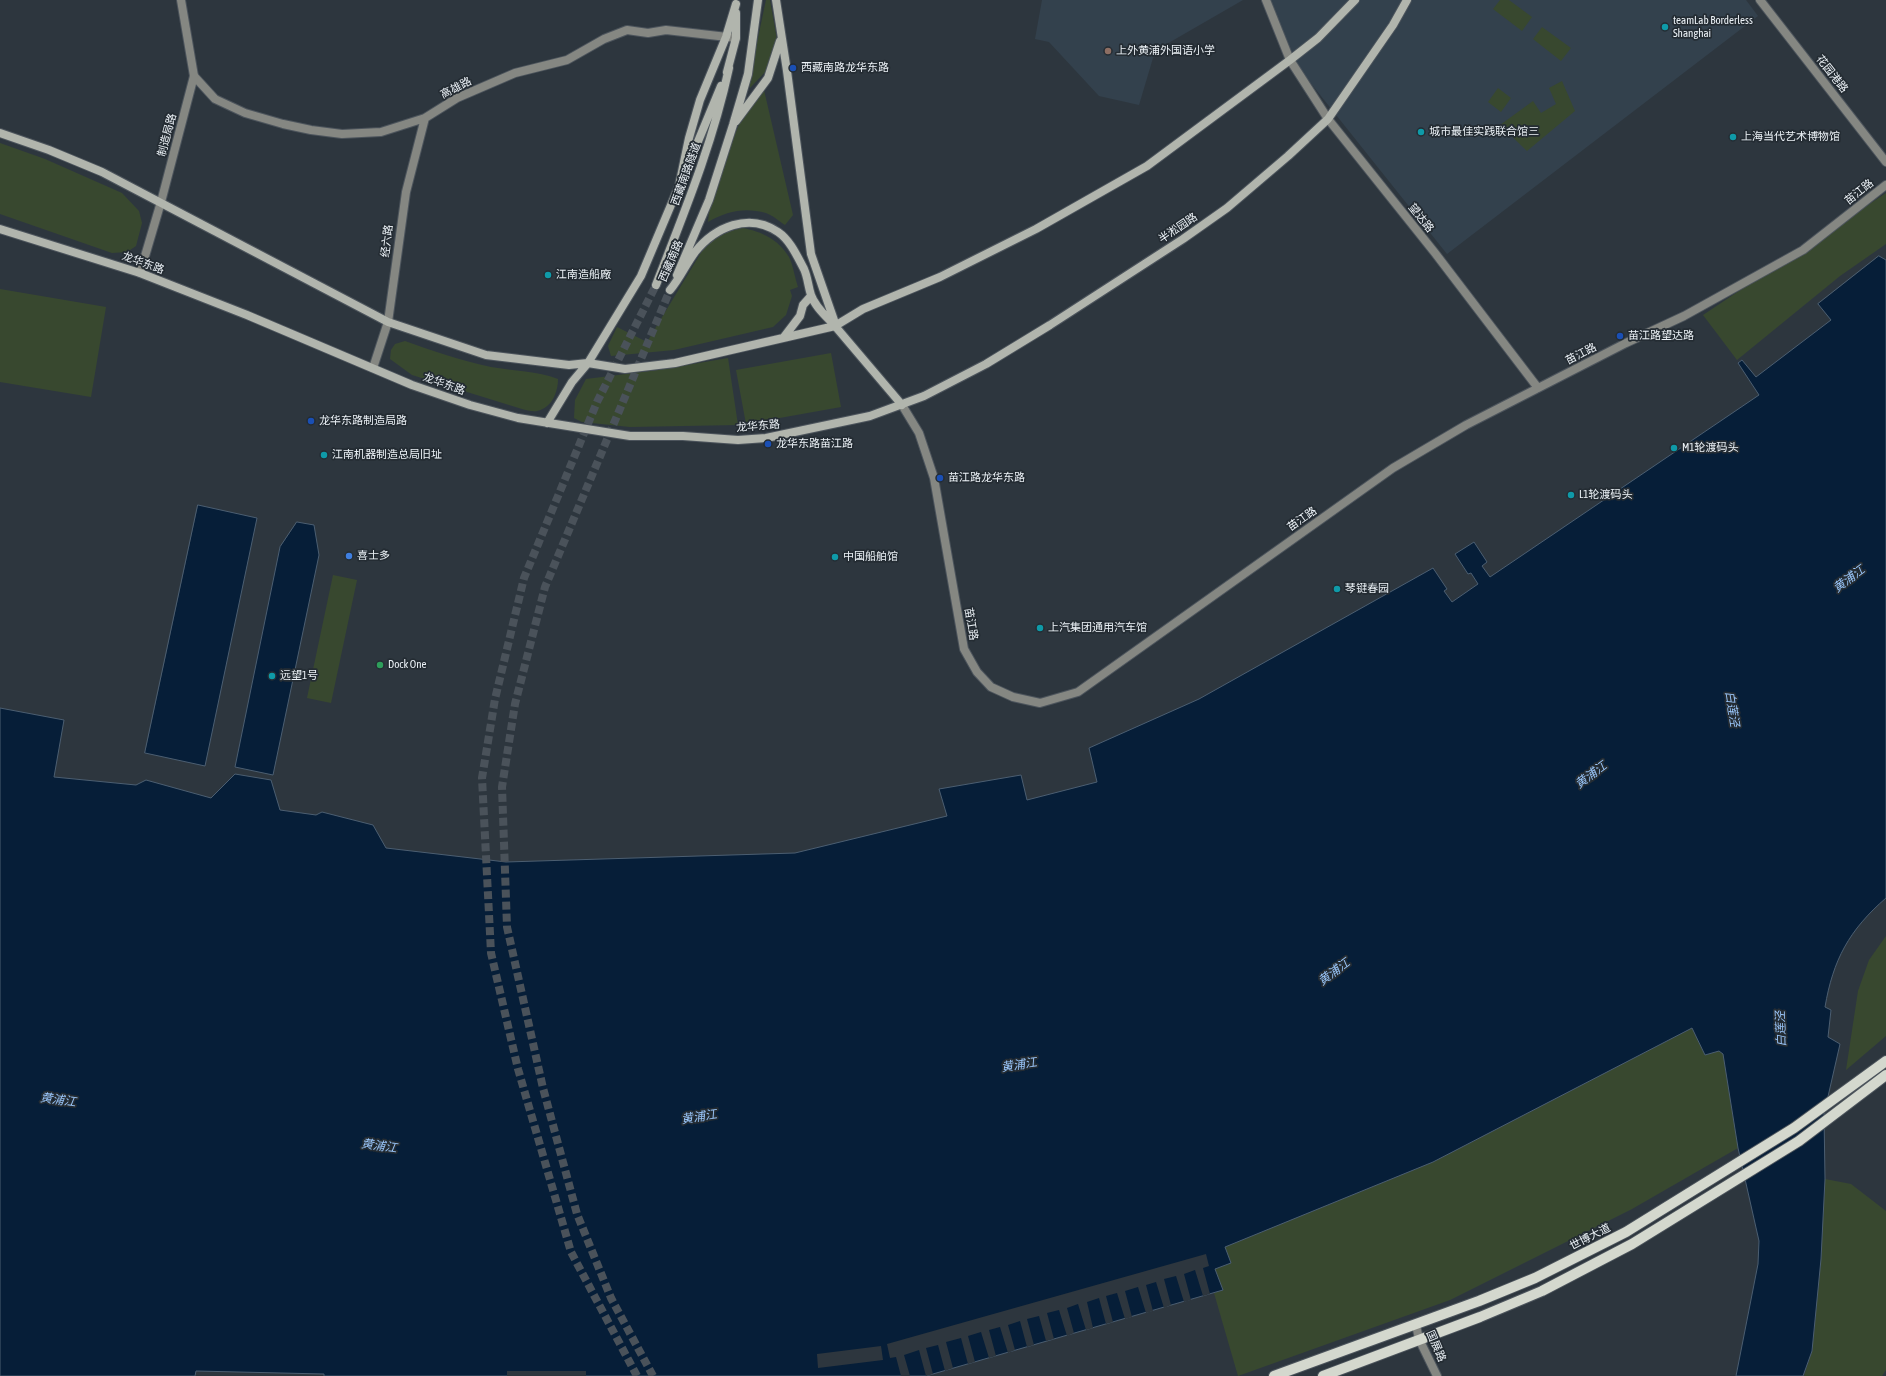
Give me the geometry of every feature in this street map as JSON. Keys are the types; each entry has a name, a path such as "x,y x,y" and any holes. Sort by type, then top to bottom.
{"main road":[{"name":"西藏南路","path":"758,0 748,74 733,125 709,200 670,290 696,252 718,231 739,223 754,223 779,232 791,246 808,277 811,296 823,314 902,405"},
{"name":"西藏南路","path":"776,0 787,71 811,254 835,326"},
{"path":"0,133 49,150 102,172 388,322 486,355 569,365 588,363 625,369 675,363 835,326 862,309 940,277 1036,229 1147,166 1318,38 1355,0"},
{"name":"半淞园路","path":"902,405 986,364 1183,240 1227,208 1288,156 1328,119 1393,25 1407,0"},
{"name":"西藏南路","path":"679,186 689,138 700,100 726,37 736,2"},
{"name":"西藏南路","path":"547,423 572,382 588,363 641,276 729,68 736,38 736,2"},
{"path":"733,125 768,78 781,39"},
{"name":"西藏南路隧道","path":"656,285 703,162 722,102 729,68"},
{"name":"龙华东路","path":"0,229 140,273 412,385 470,405 518,418 630,436 683,436 738,440 766,438 822,427 870,416 902,405"},
{"path":"784,338 800,316 803,305 811,296"},
{"name":"世博大道","path":"1274,1376 1416,1325 1535,1278 1626,1232 1794,1128 1886,1061"},
{"path":"1323,1376 1419,1339 1480,1318 1542,1291 1632,1244 1799,1141 1886,1075"}],"street":[{"name":"制造局路","path":"140,273 161,202 194,76 181,0"},
{"name":"望达路","path":"1266,0 1290,60 1328,119 1435,253 1538,388"},
{"name":"花园港路","path":"1760,0 1886,162"},
{"name":"高雄路","path":"194,76 215,99 245,113 311,130 342,134 381,132 426,118 457,98 515,73 567,60 604,38 627,30 648,33 666,30 736,38"},
{"name":"经六路","path":"373,368 388,322 406,192 426,118"},
{"name":"苗江路","path":"902,405 919,433 934,478 964,648 977,672 991,687 1013,697 1040,703 1078,692 1393,468 1466,425 1626,343 1684,316 1803,250 1886,185"},
{"name":"国展路","path":"1416,1325 1419,1339 1437,1376"}],"shaded area":[{"name":"上外黄浦外国语小学","path":"1042,0 1243,0 1165,45 1153,58 1139,105 1099,96 1049,42 1035,39"},
{"path":"1266,0 1746,0 1758,16 1447,254 1301,71 1279,38"}],"green space":[{"path":"766,0 770,0 777,40 767,70 750,88 749,80"},
{"path":"1500,0 1509,0 1532,17 1522,31 1493,9"},
{"path":"1542,27 1571,48 1561,61 1533,39"},
{"path":"1562,81 1575,111 1527,151 1500,125 1533,101 1541,113 1556,104 1549,88"},
{"path":"1498,88 1511,98 1501,112 1488,102"},
{"path":"764,90 793,215 785,225 768,214 751,210 736,211 722,215 708,222 709,212 735,134 741,120"},
{"path":"0,143 45,159 122,193 139,211 142,223 136,246 127,252 112,253 0,214"},
{"path":"1886,193 1886,244 1840,276 1737,360 1703,315"},
{"path":"743,228 769,237 780,245 789,257 798,287 790,290 792,296 786,315 773,327 674,350 611,356 608,346 617,327 647,342 702,251 720,236"},
{"path":"0,289 106,307 91,397 0,382"},
{"path":"405,341 480,365 550,376 558,379 557,389 553,399 547,407 537,411 532,411 412,375 390,359 391,350 395,344"},
{"path":"831,353 841,407 746,424 736,370"},
{"path":"728,358 738,425 630,427 582,422 574,418 575,400 586,379 658,370"},
{"path":"333,575 357,580 331,703 307,698"},
{"path":"1886,936 1886,1036 1846,1070 1858,991 1869,960"},
{"path":"1692,1028 1705,1055 1719,1051 1723,1054 1738,1148 1632,1209 1450,1300 1238,1376 1214,1293 1223,1290 1215,1269 1224,1247 1433,1162"},
{"path":"1825,1179 1851,1184 1886,1211 1886,1370 1882,1376 1804,1376 1812,1351 1814,1333 1821,1259"}],"water":[{"path":"1879,256 1886,260 1886,898 1862,922 1845,947 1838,960 1828,990 1825,1007 1831,1010 1828,1037 1840,1044 1824,1114 1825,1179 1821,1259 1812,1351 1803,1376 1736,1376 1758,1264 1759,1241 1738,1148 1723,1054 1719,1051 1705,1055 1692,1028 1433,1162 1225,1247 1231,1263 1215,1269 1223,1290 926,1376 324,1376 324,1374 196,1371 195,1376 0,1376 0,708 64,720 54,777 136,785 146,780 211,798 235,774 271,780 280,810 316,815 322,812 373,825 386,848 506,862 795,853 947,816 939,789 1021,775 1027,800 1097,782 1089,748 1199,699 1433,568 1447,589 1444,591 1452,602 1478,584 1471,573 1468,574 1455,554 1474,542 1487,562 1482,566 1490,577 1759,395 1738,363 1742,360 1756,377 1831,320 1818,304"},
{"path":"198,505 257,518 205,766 145,753"},
{"name":"远望1号","path":"297,522 314,525 319,555 273,775 235,767 280,547"}],"pier":[{"path":"1206,1254 1209,1266 1203,1268 1210,1294 1203,1296 1195,1270 1184,1274 1191,1300 1184,1302 1176,1276 1164,1279 1171,1305 1164,1308 1156,1282 1146,1285 1153,1311 1146,1313 1138,1287 1125,1291 1132,1317 1125,1319 1117,1293 1106,1296 1113,1322 1106,1324 1099,1298 1087,1302 1093,1328 1086,1330 1078,1304 1067,1308 1074,1333 1067,1336 1059,1310 1047,1313 1054,1339 1046,1341 1039,1316 1027,1319 1034,1345 1027,1347 1020,1321 1008,1325 1015,1350 1008,1353 1000,1327 989,1330 996,1356 989,1358 981,1332 968,1336 975,1362 968,1364 961,1338 946,1342 953,1368 945,1371 938,1345 926,1348 933,1374 926,1376 919,1350 904,1355 910,1376 901,1376 896,1357 890,1358 887,1344"},
{"path":"881,1346 883,1360 818,1368 817,1354"},
{"path":"507,1371 586,1371 586,1376 507,1376"}],"tunnel":[{"path":"637,1376 571,1252 518,1069 491,953 482,778 495,699 524,578 597,402 656,285"},
{"path":"653,1376 611,1298 577,1214 543,1088 507,927 502,787 515,704 545,587 670,290"}],"place":[{"name":"teamLab Borderless Shanghai","path":"1665,27"},
{"name":"上外黄浦外国语小学","path":"1108,51"},
{"name":"西藏南路龙华东路","path":"793,68"},
{"name":"城市最佳实践联合馆三","path":"1421,132"},
{"name":"上海当代艺术博物馆","path":"1733,137"},
{"name":"江南造船廠","path":"548,275"},
{"name":"苗江路望达路","path":"1620,336"},
{"name":"龙华东路制造局路","path":"311,421"},
{"name":"龙华东路苗江路","path":"768,444"},
{"name":"M1轮渡码头","path":"1674,448"},
{"name":"江南机器制造总局旧址","path":"324,455"},
{"name":"苗江路龙华东路","path":"940,478"},
{"name":"L1轮渡码头","path":"1571,495"},
{"name":"喜士多","path":"349,556"},
{"name":"中国船舶馆","path":"835,557"},
{"name":"琴键春园","path":"1337,589"},
{"name":"上汽集团通用汽车馆","path":"1040,628"},
{"name":"Dock One","path":"380,665"},
{"name":"远望1号","path":"272,676"}],"water label":[{"name":"黄浦江","path":"1849,579"},
{"name":"白莲泾","path":"1732,709"},
{"name":"黄浦江","path":"1591,775"},
{"name":"黄浦江","path":"1334,972"},
{"name":"白莲泾","path":"1781,1029"},
{"name":"黄浦江","path":"1019,1065"},
{"name":"黄浦江","path":"58,1100"},
{"name":"黄浦江","path":"699,1117"},
{"name":"黄浦江","path":"379,1146"}]}
